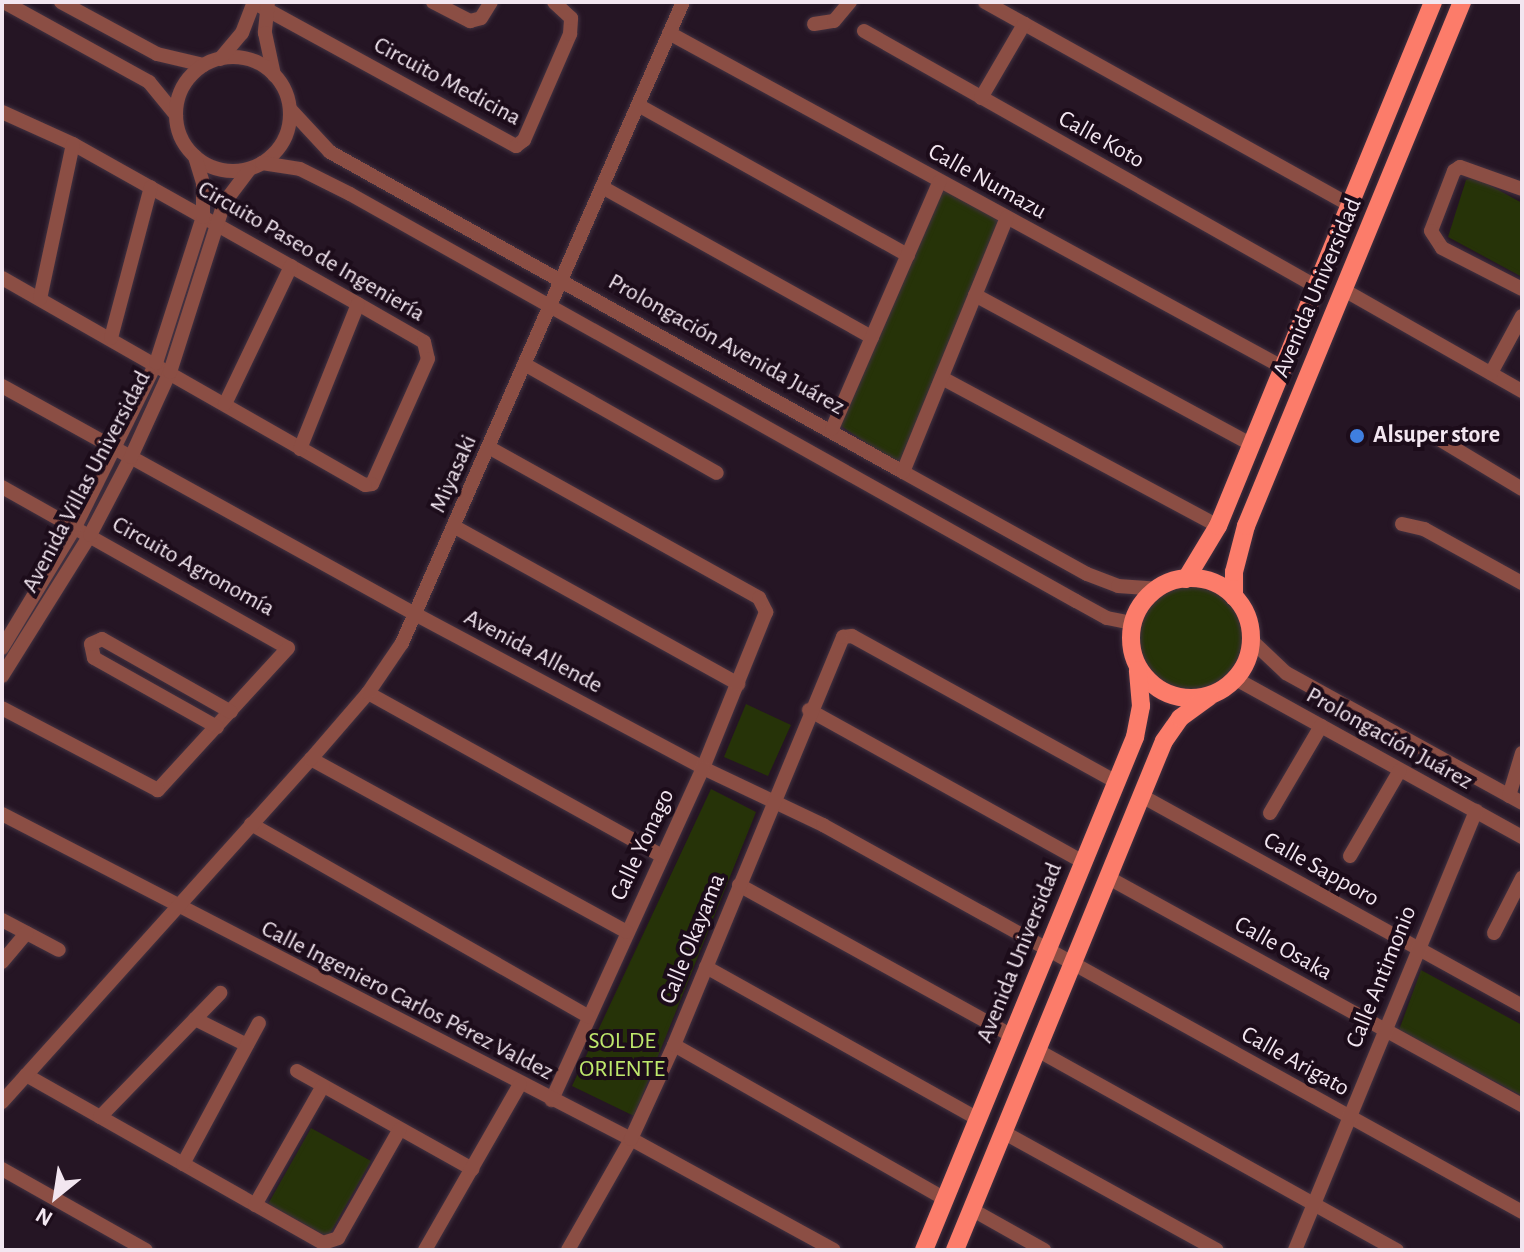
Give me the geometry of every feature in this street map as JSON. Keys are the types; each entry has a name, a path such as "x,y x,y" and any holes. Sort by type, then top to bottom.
{"main road":[{"name":"Avenida Universidad","path":"1186,579 1218,526 1433,2"},
{"name":"Avenida Universidad","path":"1234,597 1234,572 1246,526 1462,2"},
{"path":"955,1250 1140,795 1171,729 1236,679 1251,640 1247,617 1234,597 1212,583 1186,579 1157,589 1132,623 1130,647 1138,670 1168,692 1209,697"},
{"name":"Avenida Universidad","path":"924,1250 1140,720 1138,670"}],"street":[{"path":"4,2 149,82 176,115 184,142 195,156 216,168 256,166 312,174 1107,618 1132,623"},
{"path":"61,2 157,54 204,65"},
{"path":"433,2 470,21 481,18 491,2"},
{"name":"Circuito Medicina","path":"259,4 516,146 524,140 570,34 571,18 554,2"},
{"name":"Miyasaki","path":"2,1102 368,693 417,615 683,2"},
{"path":"814,24 834,21 850,2"},
{"path":"985,2 1350,205"},
{"path":"220,59 242,33 259,4"},
{"path":"256,166 286,136 290,109 274,75 259,4"},
{"path":"981,98 1024,24"},
{"name":"Calle Koto","path":"864,31 1317,287"},
{"name":"Calle Numazu","path":"669,33 1284,368"},
{"path":"176,115 184,87 204,65 220,59 249,60 274,75"},
{"path":"638,105 908,255"},
{"name":"Prolongación Avenida Juárez","path":"290,109 330,152 832,429 1087,574 1118,586 1157,589"},
{"name":"Circuito Paseo de Ingeniería","path":"2,112 73,144 424,342 428,359 372,484 300,449 156,363 2,278"},
{"path":"40,299 73,144"},
{"name":"Avenida Villas Universidad","path":"2,676 90,535 131,457 170,372 209,220 195,156"},
{"name":"Avenida Villas Universidad","path":"2,648 75,527 115,449 156,363 209,220 256,166"},
{"path":"1522,189 1460,167 1454,171 1431,231 1442,248 1522,289"},
{"path":"832,429 940,181"},
{"path":"111,338 151,187"},
{"path":"602,187 872,337"},
{"path":"903,472 1007,217"},
{"path":"225,404 291,266"},
{"path":"1344,290 1522,391"},
{"path":"975,295 1252,445"},
{"path":"300,449 358,304"},
{"path":"1491,373 1522,316"},
{"path":"526,365 717,473"},
{"path":"942,378 1218,526"},
{"name":"Avenida Allende","path":"2,386 417,615 703,768 773,801 1047,950"},
{"path":"1439,439 1522,489"},
{"name":"Calle Yonago","path":"490,448 759,598 764,606 765,621 703,768 552,1100"},
{"name":"Circuito Agronomía","path":"2,487 284,642 285,655 158,790 2,708"},
{"path":"1402,524 1424,529 1522,583"},
{"path":"455,527 738,684"},
{"name":"Calle Okayama","path":"568,1250 631,1139 674,1045 809,710 843,637 852,636 1116,782"},
{"path":"217,727 94,658 91,644 102,639 231,712"},
{"name":"Prolongación Juárez","path":"1251,640 1286,673 1516,799"},
{"name":"Prolongación Juárez","path":"1236,679 1522,837"},
{"path":"368,693 662,856"},
{"path":"809,710 1083,862"},
{"path":"1270,813 1321,726"},
{"path":"1516,799 1522,753"},
{"path":"311,759 627,932"},
{"path":"1350,856 1400,770"},
{"name":"Calle Sapporo","path":"1140,795 1522,1006"},
{"name":"Calle Antimonio","path":"1295,1250 1416,948 1476,811"},
{"name":"Calle Ingeniero Carlos Pérez Valdez","path":"2,814 631,1139 834,1250"},
{"path":"251,824 589,1017"},
{"name":"Calle Osaka","path":"1107,877 1522,1105"},
{"path":"1494,933 1522,878"},
{"path":"739,885 1012,1036"},
{"path":"2,920 59,950"},
{"path":"2,962 26,933"},
{"name":"Calle Arigato","path":"1047,950 1522,1212"},
{"path":"706,967 978,1119"},
{"path":"100,1117 220,993"},
{"path":"195,1019 247,1045"},
{"path":"183,1164 259,1023"},
{"path":"674,1045 945,1199"},
{"path":"1037,1050 1397,1250"},
{"path":"297,1071 472,1169"},
{"path":"26,1075 255,1205 331,1244 400,1129"},
{"path":"425,1250 520,1084"},
{"path":"255,1205 323,1086"},
{"path":"1003,1132 1217,1250"},
{"path":"2,1169 146,1250"},
{"path":"971,1209 1044,1250"}],"green space":[{"path":"1475,177 1522,203 1522,277 1448,237 1466,180"},
{"path":"944,188 1002,219 901,466 838,424"},
{"path":"1191,586 1211,590 1229,601 1240,619 1244,639 1240,659 1229,677 1211,688 1191,692 1171,688 1153,677 1142,659 1138,639 1142,619 1153,601 1171,590"},
{"path":"746,704 791,725 768,776 724,757"},
{"name":"SOL DE ORIENTE","path":"711,789 756,812 634,1116 572,1086"},
{"path":"1421,970 1522,1025 1522,1096 1399,1030"},
{"path":"311,1128 371,1161 328,1237 268,1204"}],"place":[{"name":"Alsuper store","path":"1357,436"}]}
